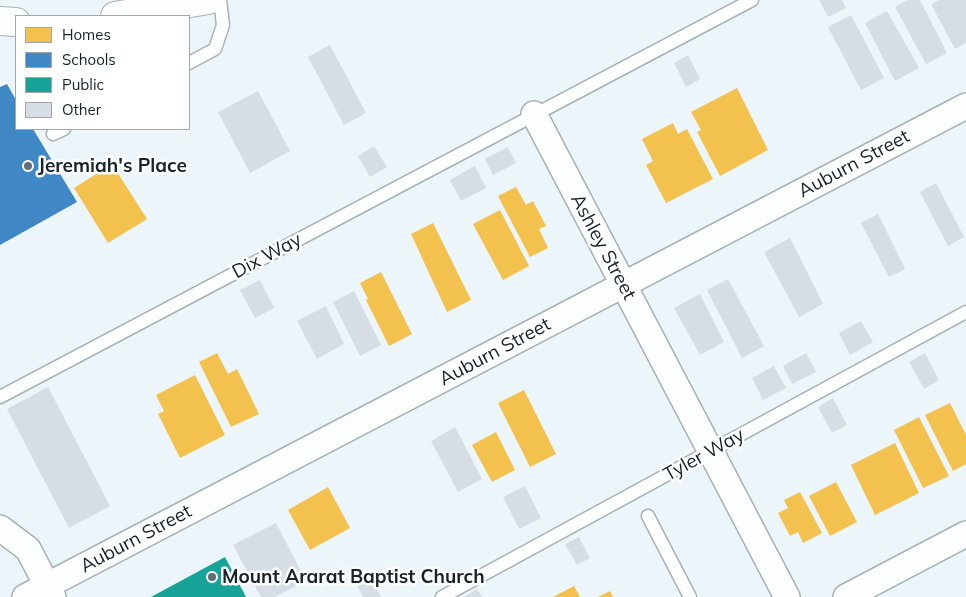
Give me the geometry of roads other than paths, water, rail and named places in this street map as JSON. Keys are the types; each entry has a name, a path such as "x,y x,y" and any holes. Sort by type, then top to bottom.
{"main road":[{"path":"121,15 208,0"},
{"path":"0,22 15,22"}],"street":[{"name":"Auburn Street","path":"25,597 50,591 623,285 966,106"},
{"name":"Ashley Street","path":"534,114 787,597"},
{"path":"0,528 28,549 50,591"},
{"path":"846,597 966,534"}],"lane":[{"path":"190,62 216,49 223,25 220,0"},
{"path":"534,114 752,0"},
{"name":"Dix Way","path":"0,397 534,114"},
{"name":"Tyler Way","path":"442,597 966,312"},
{"path":"648,516 690,597"}],"place":[{"name":"Jeremiah's Place","path":"28,166"},
{"name":"Mount Ararat Baptist Church","path":"212,577"}]}
